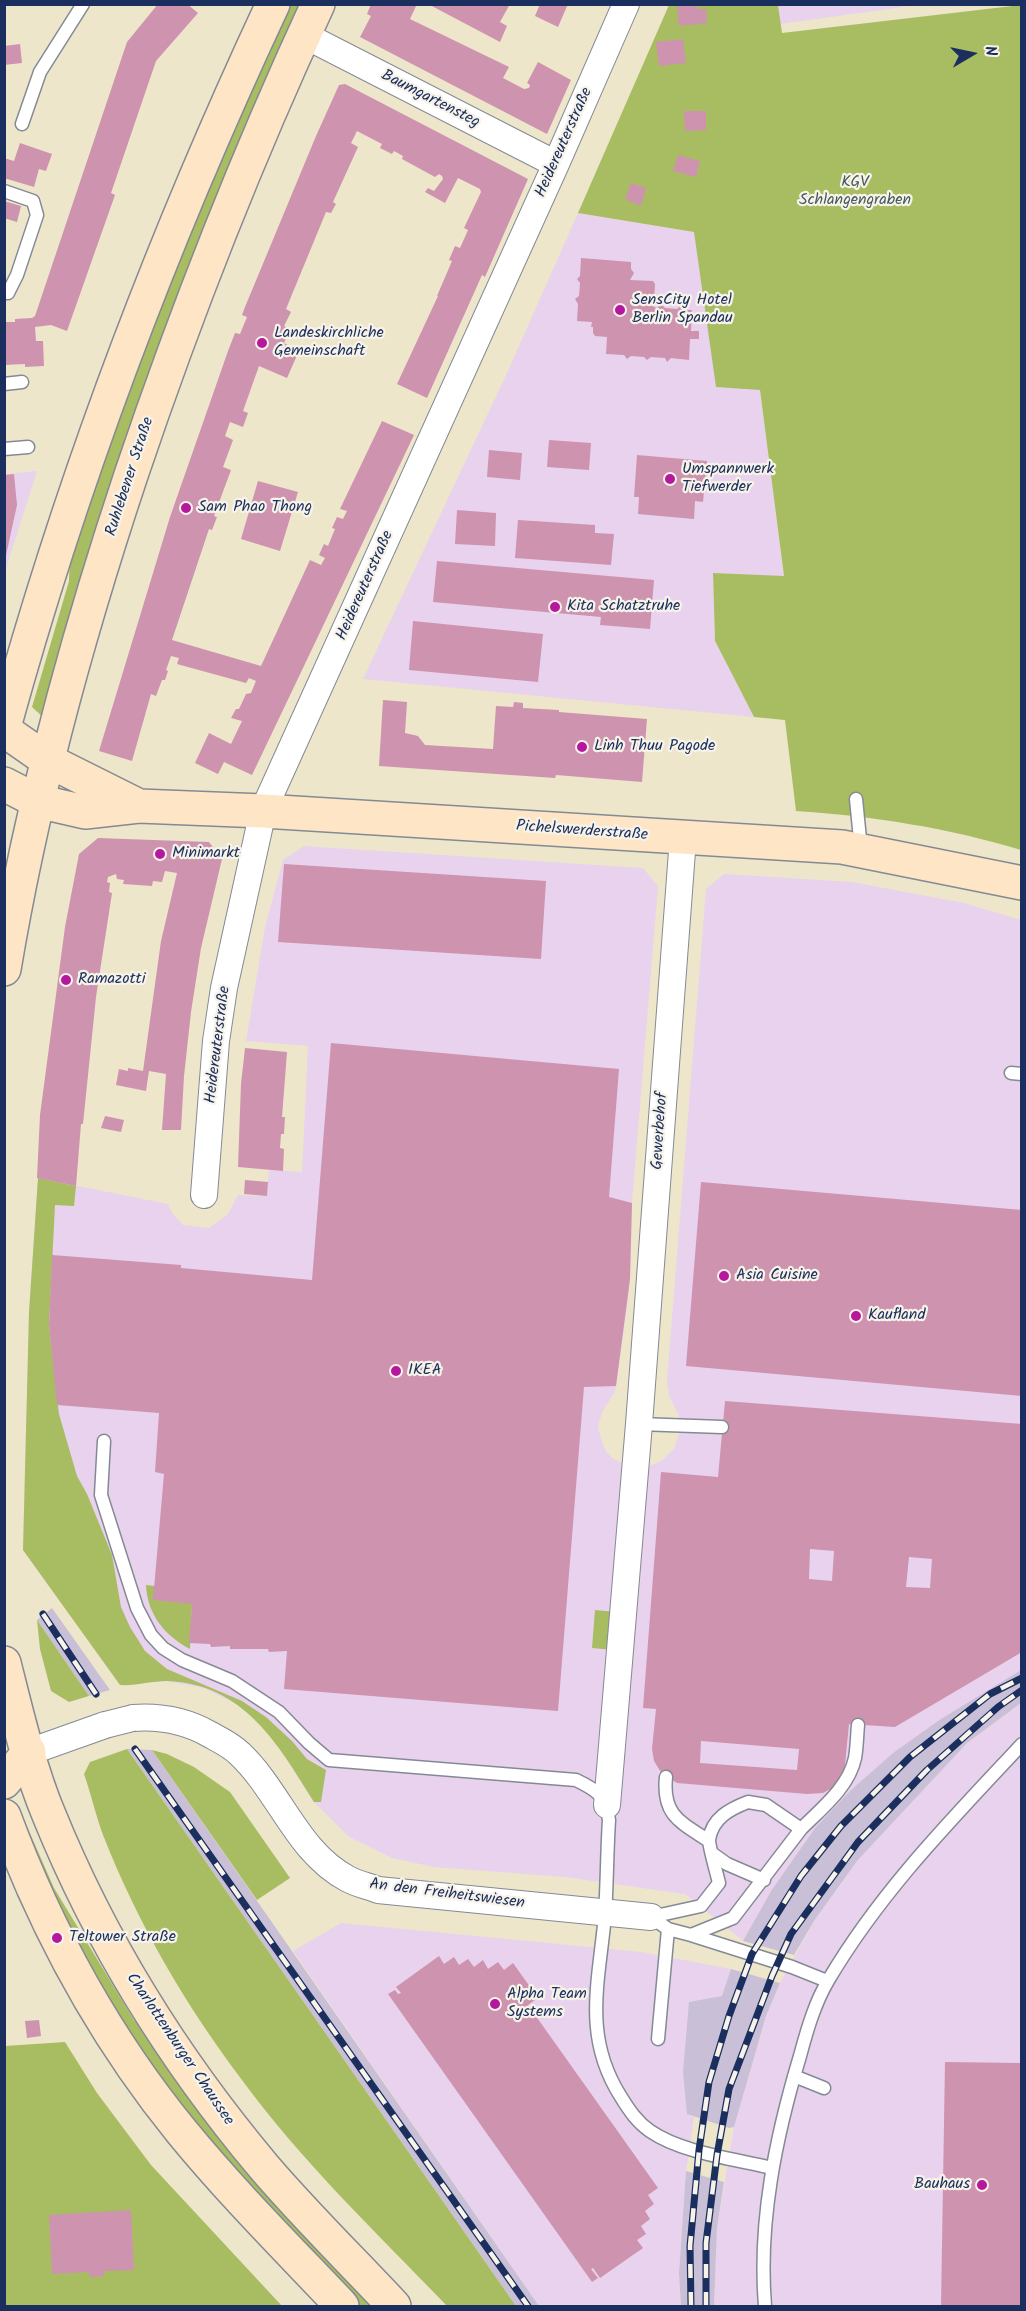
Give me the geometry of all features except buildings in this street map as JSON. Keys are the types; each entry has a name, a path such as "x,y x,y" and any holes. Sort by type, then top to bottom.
{"main road":[{"path":"4,728 54,558 99,425 169,243 233,90 273,4"},
{"name":"Ruhlebener Straße","path":"4,969 37,801 98,577 148,425 234,197 318,4"},
{"name":"Pichelswerderstraße","path":"4,728 47,760 139,806"},
{"name":"Pichelswerderstraße","path":"4,784 37,801 85,812 139,806 263,811 842,847 1022,883"},
{"path":"4,1662 17,1748 4,1782"},
{"name":"Charlottenburger Chaussee","path":"17,1748 78,1883 117,1957 161,2028 221,2112 264,2167 394,2307"},
{"path":"4,1816 57,1938 92,2000 144,2080 181,2131 342,2307"}],"street":[{"name":"Heidereuterstraße","path":"204,1195 216,1041 224,988 263,811 626,4"},
{"name":"Baumgartensteg","path":"304,35 556,164"},
{"name":"Gewerbehof","path":"607,1805 639,1424 683,838"},
{"name":"An den Freiheitswiesen","path":"17,1748 133,1718 153,1717 183,1722 225,1742 239,1753 253,1768 313,1851 348,1880 378,1890 605,1912 659,1923"}],"lane":[{"path":"22,124 40,72 82,4"},
{"path":"4,191 33,201 37,215 17,275 8,293 4,293"},
{"path":"4,384 22,382"},
{"path":"4,449 28,447"},
{"path":"856,799 862,851"},
{"path":"639,1424 722,1427"},
{"path":"104,1440 101,1495 143,1622 163,1648 182,1660 232,1681 256,1696 279,1712 329,1760 576,1780 600,1795 607,1805 609,1820 605,1912 596,2014 601,2059 634,2117 650,2132 673,2142 772,2168"},
{"path":"691,1935 733,1918 801,1829 833,1796 848,1776 855,1759 858,1725"},
{"path":"765,2307 765,2240 772,2168 794,2076 810,2022 827,1981 911,1863 1022,1744"},
{"path":"666,1777 664,1795 671,1813 709,1840"},
{"path":"659,1923 701,1906 719,1882 709,1840 717,1819 731,1808 748,1802 766,1805 801,1829"},
{"path":"713,1854 728,1864 764,1880"},
{"path":"659,1923 792,1967 827,1981"},
{"path":"658,2039 659,1923"},
{"path":"794,2076 824,2088"}],"shaded area":[{"path":"778,4 917,5 780,24"},
{"path":"578,213 694,232 760,390 784,577 713,573 715,641 754,717 363,679 507,373"},
{"path":"37,471 16,537 5,571 5,474"},
{"path":"304,846 643,868 658,886 632,1203 627,1307 615,1392 602,1412 598,1427 607,1453 630,1467 645,1468 661,1461 674,1449 679,1434 679,1416 669,1396 667,1381 706,889 724,874 852,882 964,903 1021,920 1021,1670 893,1753 851,1790 815,1828 771,1891 743,1941 685,1894 565,1877 434,1867 392,1858 349,1837 314,1802 269,1732 238,1705 204,1688 166,1681 120,1685 23,1550 29,1312 38,1178 168,1204 172,1213 183,1225 209,1228 228,1214 238,1195 267,1196 269,1170 302,1172 308,1046 246,1041 265,927 283,860"},
{"path":"52,1608 110,1690 89,1696 37,1620"},
{"path":"1021,1670 1021,1703 967,1743 857,1861 814,1921 794,1955 743,1941 771,1891 815,1828 851,1790 893,1753 941,1719"},
{"path":"1021,1703 1021,2306 714,2306 717,2228 734,2127 766,2016 780,1983 814,1921 857,1861 967,1743"},
{"path":"127,1749 152,1750 539,2306 516,2306"},
{"path":"341,1923 642,1952 731,1969 687,2114 694,2117 686,2171 679,2273 681,2306 539,2306 293,1951"},
{"path":"731,1969 780,1983 766,2016 734,2127 729,2128 687,2114 683,2072 689,2002 722,1996"},
{"path":"686,2171 724,2182 717,2228 714,2306 681,2306 679,2273"}],"green space":[{"path":"285,5 306,5 45,719 32,707 69,581 70,552 109,430"},
{"name":"KGV Schlangengraben","path":"669,5 778,5 782,33 1021,5 1021,850 966,835 910,824 796,811 785,720 754,717 715,641 713,573 784,576 760,390 716,387 694,232 578,213"},
{"path":"38,1178 76,1186 74,1206 55,1205 49,1324 59,1414 77,1476 87,1494 112,1555 121,1607 130,1627 145,1651 167,1669 242,1701 266,1717 292,1741 307,1759 326,1770 321,1802 314,1802 272,1739 238,1705 217,1693 194,1685 167,1681 120,1685 23,1550 29,1312"},
{"path":"146,1585 155,1586 192,1604 190,1649 173,1638 159,1623 150,1605"},
{"path":"595,1610 616,1612 613,1650 592,1648"},
{"path":"37,1620 89,1696 69,1702 51,1691 40,1649"},
{"path":"127,1749 516,2306 447,2306 290,2140 221,2052 182,1993 147,1931 116,1867 98,1820 84,1774 90,1762"},
{"path":"152,1750 167,1754 194,1767 230,1792 290,1878 257,1900"},
{"path":"25,1822 54,1888 134,2020 379,2306 356,2306 240,2187 110,2012 18,1827"},
{"path":"65,2042 97,2093 151,2165 282,2306 5,2306 5,2046"}],"railway":[{"path":"43,1614 96,1694"},
{"path":"691,2306 690,2246 699,2150 709,2082 729,2016 752,1954 801,1876 841,1826 910,1757 990,1694 1022,1678"},
{"path":"706,2306 706,2243 717,2155 729,2089 772,1976 791,1934 858,1842 927,1770 998,1707 1022,1690"},
{"path":"135,1749 528,2306"}],"place":[{"name":"SensCity Hotel Berlin Spandau","path":"620,310"},
{"name":"Landeskirchliche Gemeinschaft","path":"262,343"},
{"name":"Umspannwerk Tiefwerder","path":"670,479"},
{"name":"Sam Phao Thong","path":"186,508"},
{"name":"Kita Schatztruhe","path":"555,607"},
{"name":"Linh Thuu Pagode","path":"582,747"},
{"name":"Minimarkt","path":"160,854"},
{"name":"Ramazotti","path":"66,980"},
{"name":"Asia Cuisine","path":"724,1276"},
{"name":"Kaufland","path":"856,1316"},
{"name":"IKEA","path":"396,1371"},
{"name":"Teltower Straße","path":"57,1938"},
{"name":"Alpha Team Systems","path":"495,2004"},
{"name":"Bauhaus","path":"982,2185"}]}
